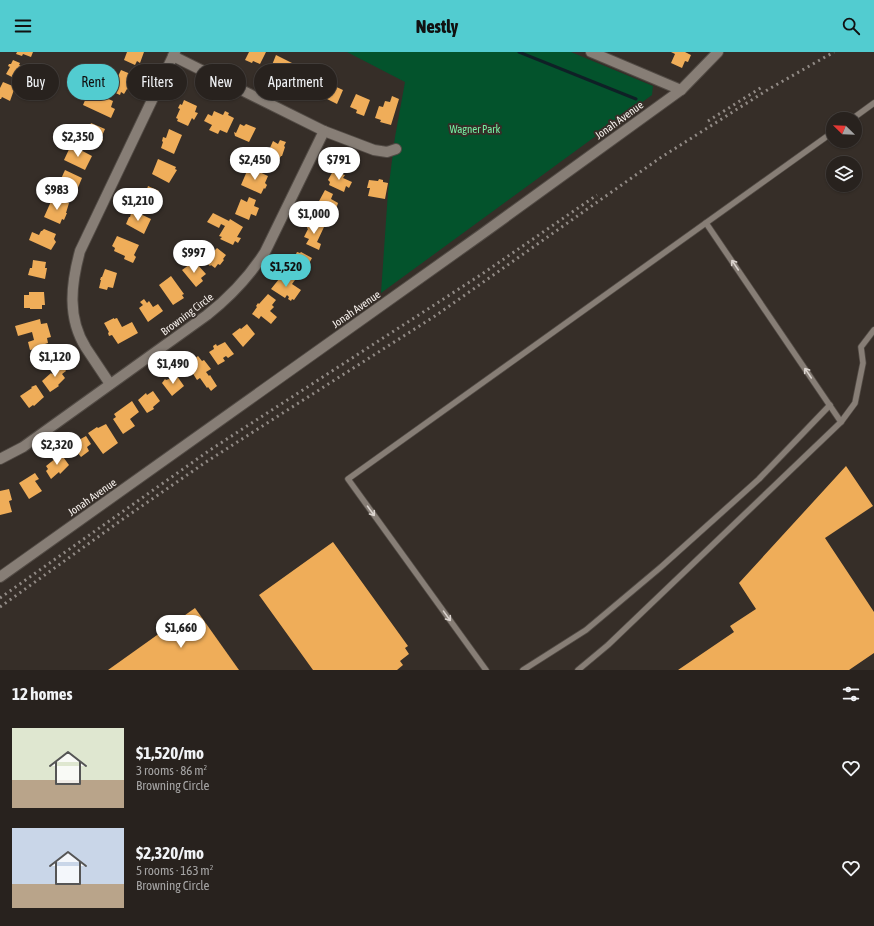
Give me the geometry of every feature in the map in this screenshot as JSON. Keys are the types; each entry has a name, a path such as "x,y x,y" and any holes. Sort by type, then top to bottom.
{"street":[{"path":"591,52 681,90"},
{"name":"Jonah Avenue","path":"0,577 681,90 718,52"},
{"path":"110,384 78,332 73,314 73,282 80,251 174,54 324,131 374,150 387,152 396,150"},
{"name":"Browning Circle","path":"0,459 23,447 207,315 234,292 246,279 268,245 324,131"}],"lane":[{"path":"862,112 874,103"},
{"path":"486,670 348,479 826,137"},
{"path":"706,223 841,422"},
{"path":"578,670 608,645 841,422 855,403 863,363 862,347 874,330"},
{"path":"523,670 586,630 661,567 759,479 830,406"}],"green space":[{"name":"Wagner Park","path":"347,52 571,52 653,86 652,95 381,293 388,192 395,137 405,82"}],"building":[{"path":"17,52 33,52 31,57 23,54 22,56 16,54"},
{"path":"127,52 144,52 140,63 137,61 136,64 133,64 124,60"},
{"path":"249,52 266,52 260,64 245,60"},
{"path":"671,52 685,52 691,55 688,62 685,61 682,68 671,63 675,54"},
{"path":"276,55 292,63 292,64 272,64"},
{"path":"13,60 20,63 12,64 12,77 6,74 10,67 8,66 9,64 11,64"},
{"path":"121,70 127,72 127,89 124,94 121,92 120,95 119,95 119,74"},
{"path":"3,82 12,86 12,95 10,101 2,97 0,99 0,88"},
{"path":"337,87 343,90 337,104 329,100 337,100"},
{"path":"356,94 370,100 364,116 356,113 357,110 350,107"},
{"path":"392,96 399,99 391,125 380,122 381,120 375,118 379,106 383,107 385,101 390,102"},
{"path":"85,100 113,101 111,107 115,109 111,118 83,105"},
{"path":"184,100 197,106 195,112 198,113 194,120 192,118 188,126 177,121 178,119 176,118 180,109 178,108 180,104 182,105"},
{"path":"214,111 223,115 225,111 229,113 228,115 234,118 227,133 220,130 218,134 209,130 212,125 204,121 208,114 212,116"},
{"path":"91,123 105,129 101,138 103,139 102,142 99,141 97,146 83,140"},
{"path":"240,124 244,126 246,124 256,128 249,142 235,136 234,132 236,133"},
{"path":"169,129 182,135 174,154 161,148 163,137 166,138"},
{"path":"280,140 286,142 282,156 276,164 267,160 268,158 266,157 273,141 278,144"},
{"path":"71,145 92,156 85,170 64,160"},
{"path":"158,159 176,167 175,169 177,170 169,183 152,174"},
{"path":"251,168 268,176 265,183 267,185 261,194 241,185 247,171 249,172"},
{"path":"65,170 82,178 74,197 56,190"},
{"path":"333,171 345,175 343,178 352,182 349,188 346,186 344,192 329,185 330,182 328,180"},
{"path":"379,179 388,183 385,199 368,196 370,188 367,188 369,180 378,181"},
{"path":"148,186 159,191 155,199 158,200 155,209 141,202 143,198 141,197 145,188 147,189"},
{"path":"325,190 333,194 331,199 338,203 336,209 333,208 328,219 314,212 317,207 314,206 316,202 318,203"},
{"path":"53,197 69,203 64,220 62,219 60,224 44,217"},
{"path":"249,197 256,200 254,206 259,208 256,216 251,214 249,220 235,214 241,199 247,202"},
{"path":"132,210 151,219 144,234 126,224"},
{"path":"213,213 229,221 230,219 243,227 237,237 241,238 238,243 235,241 233,245 220,239 222,237 219,236 225,226 221,224 219,228 207,222"},
{"path":"312,221 324,227 317,242 321,244 319,250 306,244 309,239 304,237 308,229 308,224 310,225"},
{"path":"44,229 56,234 54,239 56,242 51,250 29,240 32,232 39,235"},
{"path":"117,236 139,245 134,255 136,257 133,263 124,259 125,256 114,251 115,248 112,246"},
{"path":"217,248 226,255 220,265 218,264 215,268 211,265 210,266 201,257 206,251 210,255"},
{"path":"297,252 301,252 312,258 304,273 290,266"},
{"path":"33,260 46,262 45,268 47,268 45,279 28,275 30,268 32,268"},
{"path":"193,262 197,264 206,274 201,278 203,281 196,287 182,270"},
{"path":"105,269 117,273 113,288 108,287 107,290 99,288 100,280"},
{"path":"286,274 295,280 292,284 301,290 294,300 292,299 291,301 288,299 289,297 287,295 285,298 271,289 279,279 280,280"},
{"path":"171,276 184,294 182,295 184,298 173,305 159,285"},
{"path":"29,292 44,292 45,305 42,305 42,309 24,308 24,295 29,295"},
{"path":"268,294 276,300 272,305 274,307 270,311 277,317 271,324 261,316 259,319 252,314 258,303 259,304"},
{"path":"144,299 147,303 149,301 153,307 158,304 163,311 148,322 139,308 143,305 140,302"},
{"path":"117,318 122,327 132,322 138,333 118,344 112,335 109,336 109,332 104,323"},
{"path":"40,319 41,324 47,323 51,337 47,338 48,343 45,344 46,347 30,350 28,342 34,340 32,332 18,336 15,326"},
{"path":"247,324 255,334 243,347 232,334"},
{"path":"225,342 234,354 228,358 226,356 223,358 225,361 218,365 209,352 214,349 213,346 216,344 217,346"},
{"path":"198,356 202,361 204,360 211,369 206,372 209,376 210,375 217,386 211,391 200,378 197,380 188,366 190,365 188,362 191,360 192,361"},
{"path":"61,362 66,371 62,374 65,378 58,385 59,386 50,392 42,381 51,373 52,374 55,372 52,368"},
{"path":"172,376 174,378 177,376 184,386 172,396 162,383 165,379 169,379"},
{"path":"36,385 44,397 34,406 33,405 29,408 20,396"},
{"path":"153,391 160,401 153,407 154,409 147,413 138,400 146,393 147,395"},
{"path":"132,401 139,412 130,419 135,426 123,434 113,419 116,417 114,414"},
{"path":"106,424 118,443 103,454 88,433 97,427 98,428"},
{"path":"86,436 91,444 87,447 89,451 81,457 77,452 75,454 71,448 78,442 77,441"},
{"path":"61,454 69,465 60,474 59,472 51,479 46,471 48,469 46,466"},
{"path":"846,466 873,506 825,538 874,612 874,653 849,670 678,670 734,632 730,626 756,609 739,583"},
{"path":"35,473 39,479 35,481 42,491 29,499 19,483"},
{"path":"9,489 12,500 9,501 12,512 0,515 0,491"},
{"path":"333,542 408,646 405,648 409,654 400,661 403,665 397,670 313,670 259,595"},
{"path":"195,608 239,670 108,670"}],"waterway":[{"path":"519,52 636,99"}],"railway":[{"path":"0,607 206,462 435,316 660,158 769,89 834,52"},
{"path":"708,121 762,87"},
{"path":"0,598 210,450 482,274 597,195"}]}
